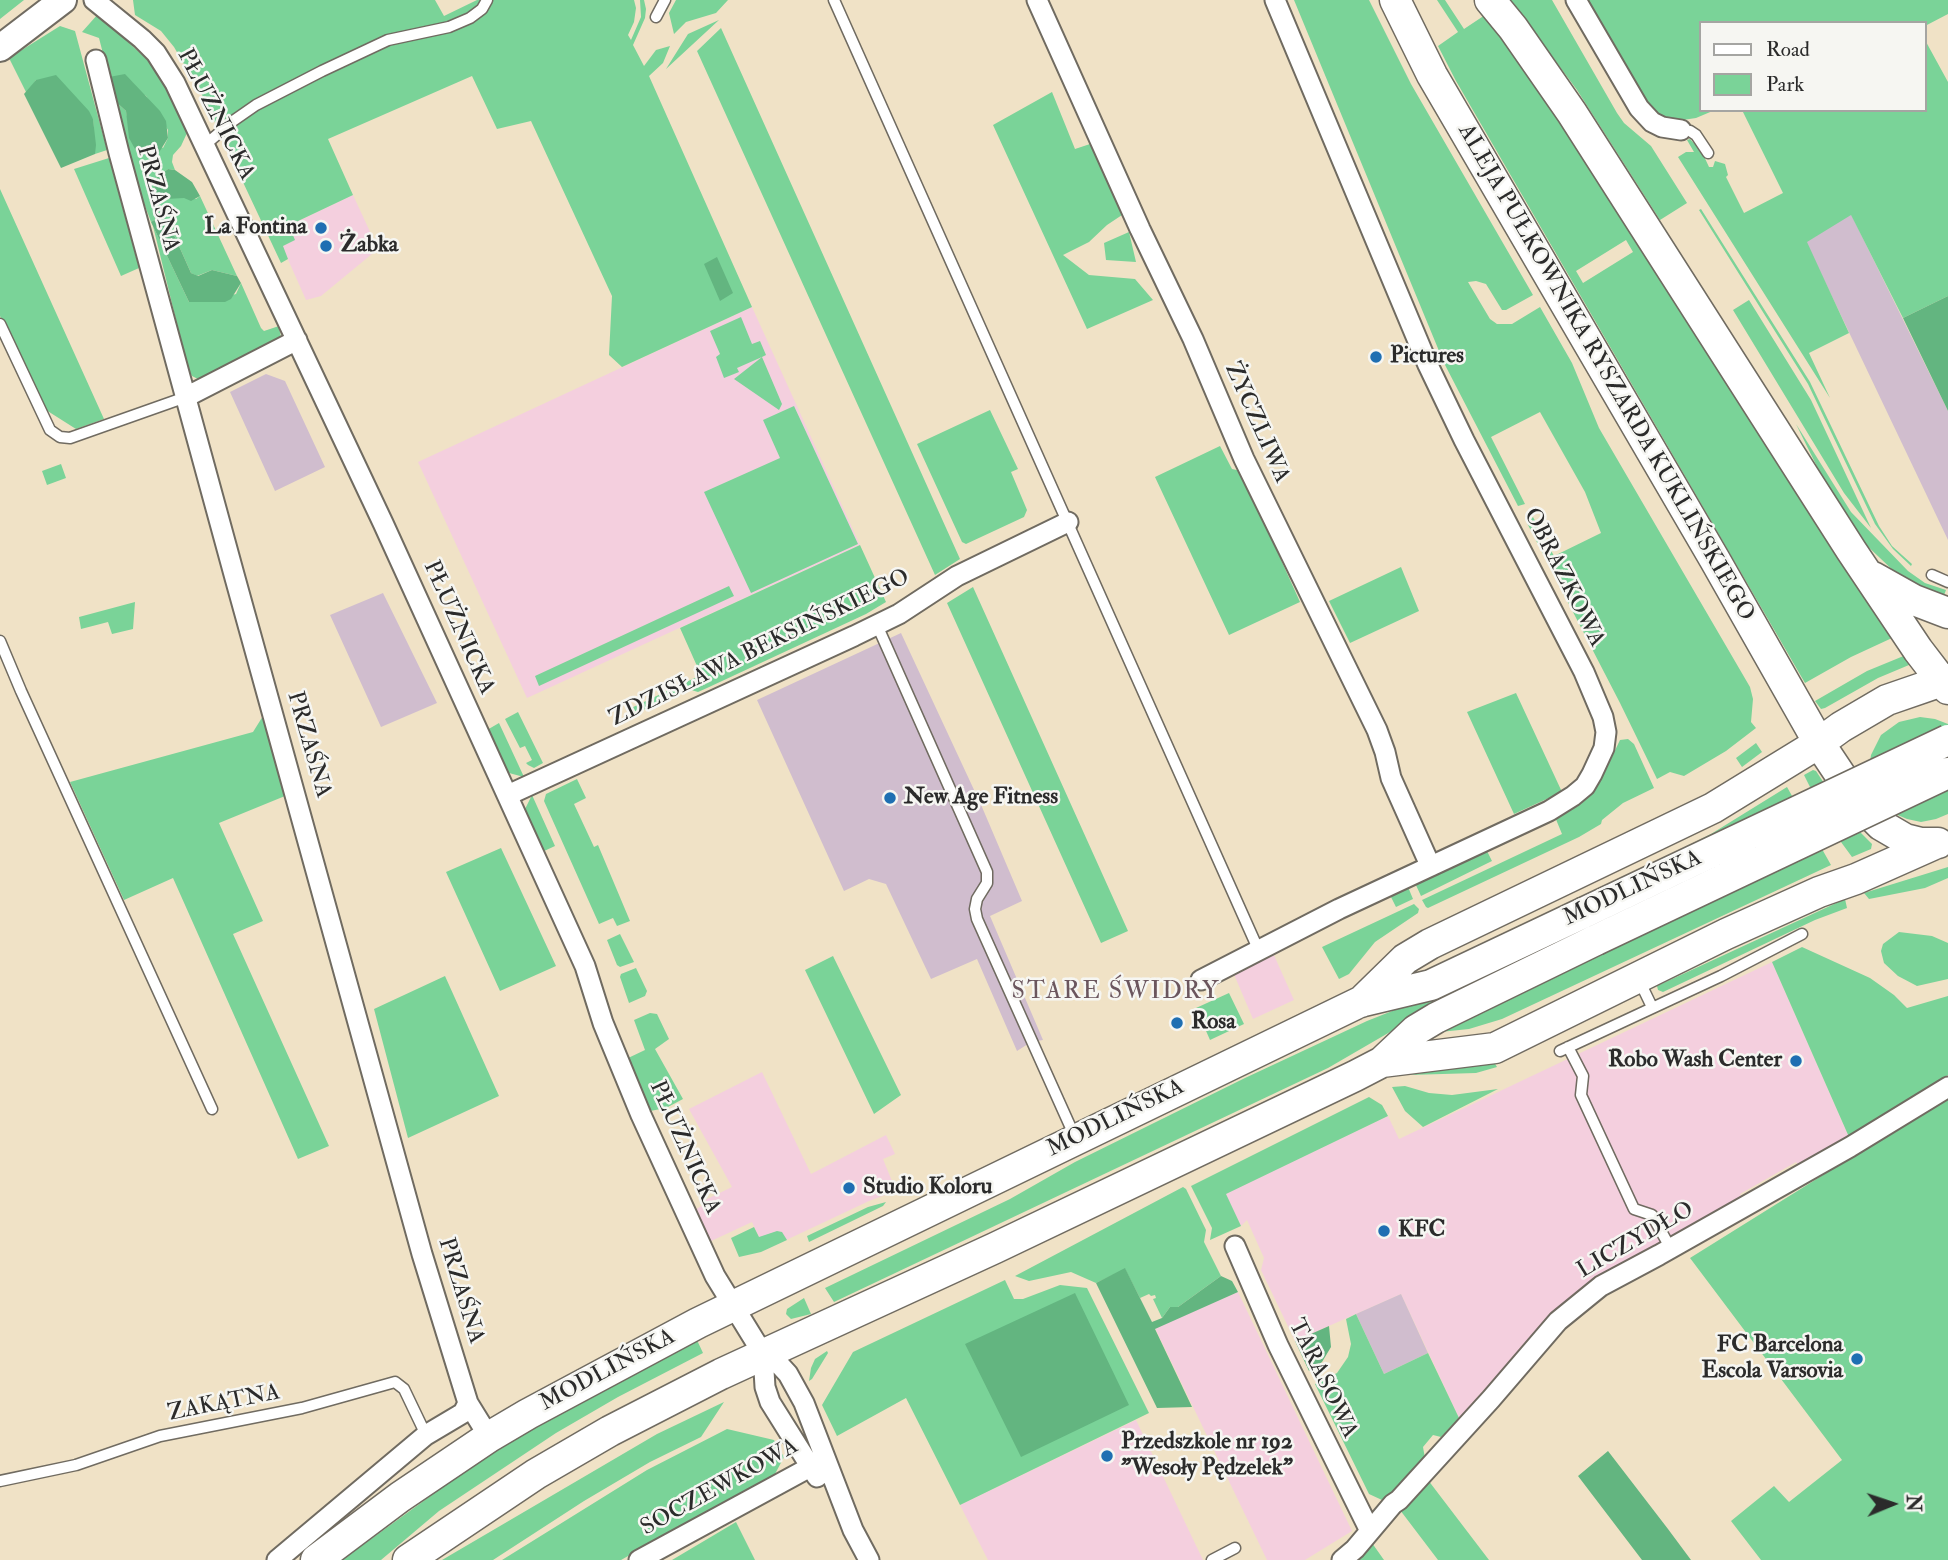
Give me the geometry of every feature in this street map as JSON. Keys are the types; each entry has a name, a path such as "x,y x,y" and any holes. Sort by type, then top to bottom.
{"main road":[{"name":"ALEJA PUŁKOWNIKA RYSZARDA KUKLIŃSKIEGO","path":"1395,0 1432,75 1819,743 1859,803 1881,825 1905,839 1921,843 1943,841"},
{"path":"1360,1002 1405,959 1430,944 1713,808 1887,700 1946,683 1866,573 1572,113 1513,28 1490,0"},
{"path":"1866,573 1914,600 1948,614"},
{"name":"MODLIŃSKA","path":"316,1560 400,1497 489,1437 733,1305 1360,1002 1431,985 1948,740"},
{"name":"MODLIŃSKA","path":"408,1560 546,1468 610,1431 763,1354 995,1248 1382,1062 1416,1030 1436,1018 1948,773"},
{"path":"1382,1062 1495,1048 1637,976 1819,892 1943,841"}],"street":[{"path":"0,48 63,0"},
{"name":"PŁUŻNICKA","path":"94,0 156,53 176,83 389,535 508,796 585,967 603,1023 641,1115 715,1276 763,1354"},
{"name":"ŻYCZLIWA","path":"1037,0 1193,340 1244,459 1377,730 1391,778 1430,865"},
{"name":"OBRAZKOWA","path":"1201,980 1430,865 1549,811 1585,786 1604,748 1606,732 1603,717 1584,672 1428,365 1275,0"},
{"path":"1576,0 1639,108 1662,127 1681,130"},
{"name":"PRZAŚNA","path":"96,60 118,153 422,1254 468,1403 489,1437"},
{"path":"186,397 297,341"},
{"name":"ZDZISŁAWA BEKSIŃSKIEGO","path":"508,796 877,625 899,614 957,576 1068,523"},
{"name":"LICZYDŁO","path":"1342,1560 1491,1399 1558,1321 1601,1286 1850,1147 1948,1087"},
{"name":"TARASOWA","path":"1235,1245 1278,1345 1370,1531"},
{"path":"763,1354 788,1374 804,1403 818,1463"},
{"path":"763,1354 765,1387 770,1402 818,1463 869,1560"},
{"path":"276,1560 426,1435 463,1413 468,1403"},
{"name":"SOCZEWKOWA","path":"639,1560 818,1463"}],"lane":[{"path":"205,145 256,106 322,71 388,40 449,27 470,18 482,9 487,0"},
{"path":"656,17 665,0"},
{"path":"834,0 1259,951"},
{"path":"1681,130 1696,135 1707,153"},
{"path":"0,324 50,430 60,437 70,438 186,397"},
{"path":"1933,575 1948,582"},
{"path":"877,625 987,872 987,883 977,899 977,919 1076,1139"},
{"path":"0,641 212,1109"},
{"path":"1671,1249 1652,1215 1634,1209 1581,1095 1583,1076 1564,1049 1721,976 1802,934"},
{"path":"1637,976 1652,1007"},
{"name":"ZAKĄTNA","path":"0,1481 76,1465 160,1436 302,1408 396,1382 404,1389 426,1435"},
{"path":"1212,1560 1235,1548"}],"shaded area":[{"path":"353,195 378,249 321,296 306,300 282,246 294,240 291,233 296,222"},
{"path":"1851,214 1948,411 1948,540 1806,242"},
{"path":"752,307 860,545 527,698 418,462"},
{"path":"266,374 285,381 325,467 275,491 230,392"},
{"path":"383,593 437,703 381,727 330,615"},
{"path":"901,633 982,807 1022,901 990,916 1043,1040 1031,1042 1017,1051 977,959 931,979 886,884 869,879 844,891 757,700"},
{"path":"1273,953 1294,1000 1253,1019 1233,972"},
{"path":"1772,962 1849,1137 1799,1166 1796,1162 1740,1194 1743,1200 1641,1252 1598,1278 1539,1328 1459,1418 1401,1294 1295,1341 1261,1270 1264,1258 1247,1220 1241,1226 1225,1194 1388,1116 1399,1139"},
{"path":"762,1072 811,1174 886,1135 895,1154 883,1159 896,1191 765,1250 752,1222 709,1242 695,1210 706,1203 705,1200 732,1187 689,1109"},
{"path":"1238,1292 1352,1531 1305,1560 1267,1560 1155,1328"},
{"path":"1401,1294 1428,1353 1384,1374 1356,1314"},
{"name":"Przedszkole nr 192 \"Wesoły Pędzelek\"","path":"1136,1420 1203,1560 988,1560 960,1505"}],"green space":[{"path":"0,0 24,0 0,19"},
{"path":"133,0 435,0 444,16 477,0 634,0 634,22 628,35 631,40 641,17 640,0 644,0 645,18 633,45 644,66 656,50 670,46 663,63 649,76 752,307 622,367 609,355 612,296 531,121 497,129 472,76 328,139 353,195 296,222 299,230 292,233 295,240 283,246 288,259 281,263 202,95 174,47 161,31 135,15"},
{"path":"676,0 728,0 716,13 686,22 674,34 669,13"},
{"path":"1294,0 1369,0 1411,84 1533,295 1502,310 1486,284 1468,282 1490,319 1497,324 1512,324 1540,307 1572,363 1599,428 1750,687 1753,699 1751,722 1756,728 1726,751 1684,776 1670,772 1657,779 1527,523 1533,517 1554,556 1601,533 1585,492 1540,412 1491,437 1525,504 1518,506 1444,363"},
{"path":"1437,0 1445,0 1464,29 1485,15 1539,88 1892,638 1805,683 1456,81 1438,46 1458,32","holes":["1626,240 1633,252 1583,283 1576,271"]},
{"path":"1510,0 1552,0 1617,113 1624,123 1651,146 1687,203 1660,220 1577,90"},
{"path":"1586,0 1948,0 1948,14 1927,25 1927,21 1700,21 1700,112 1710,112 1696,118 1676,121 1659,114 1644,101"},
{"path":"98,14 156,68 186,127 187,133 181,146 173,155 175,170 168,169 156,178 154,189 157,194 196,199 200,196 237,276 212,270 197,276 191,273 175,237 154,220 151,222 132,171 115,101 126,111 128,122 163,148 168,138 168,130 146,96 139,92 132,82 109,77 99,38 82,32"},
{"path":"719,20 666,69 688,34"},
{"path":"60,26 75,31 107,150 95,154 93,119 36,80 27,94 9,58"},
{"path":"721,28 960,559 935,575 697,51"},
{"path":"1927,44 1948,82 1948,296 1903,318 1851,215 1807,242 1849,333 1809,353 1830,398 1678,157 1686,152 1694,152 1687,140 1690,139 1702,152 1709,167 1713,167 1715,161 1725,164 1728,175 1726,177 1744,213 1783,193 1743,112 1927,112"},
{"path":"125,74 166,121 168,138 158,154 141,155 129,138 126,111 115,101 109,77"},
{"path":"56,75 89,111 93,119 96,145 95,154 61,168 24,94 36,80"},
{"path":"1052,92 1075,149 1090,144 1125,213 1089,242 1063,255 1089,275 1135,279 1153,300 1087,329 993,125"},
{"path":"109,158 139,268 121,276 74,169"},
{"path":"168,169 175,170 192,182 200,196 191,201 184,198 166,199 157,194 154,189 156,178"},
{"path":"0,189 104,419 76,429 46,410 0,316"},
{"path":"1701,209 1810,382 1879,526 1892,546 1912,564 1911,566 1893,549 1875,524 1808,384 1699,210"},
{"path":"154,220 175,237 191,273 198,276 212,270 237,276 241,283 231,299 225,302 189,302 151,222"},
{"path":"153,226 189,302 206,302 236,294 241,283 261,328 264,331 279,326 281,338 205,379 192,376 188,369"},
{"path":"1129,232 1136,262 1106,260 1104,243"},
{"path":"717,257 733,293 720,301 704,264"},
{"path":"1948,296 1948,411 1903,318"},
{"path":"1749,300 1811,400 1871,528 1844,493 1733,310"},
{"path":"741,317 752,344 760,341 766,355 737,368 739,372 724,378 716,357 720,354 710,331"},
{"path":"762,357 782,404 779,410 734,379"},
{"path":"794,406 858,544 751,593 704,492 780,458 763,420"},
{"path":"990,410 1018,469 1011,472 1027,510 1024,517 966,544 962,542 917,444"},
{"path":"1796,424 1851,512 1908,571 1925,583 1946,590 1943,598 1899,576 1862,541 1829,491"},
{"path":"1220,446 1232,469 1241,471 1300,602 1229,635 1155,477"},
{"path":"61,464 66,478 47,485 42,471"},
{"path":"860,545 886,602 866,614 707,688 698,692 688,689 630,716 629,709 701,675 680,628"},
{"path":"1401,567 1419,611 1350,643 1329,601"},
{"path":"729,586 734,596 539,686 535,676"},
{"path":"973,587 1128,931 1101,943 947,603"},
{"path":"135,602 133,629 112,634 108,622 81,629 79,617"},
{"path":"1906,655 1910,660 1909,665 1878,678 1825,708 1821,709 1815,701 1867,671"},
{"path":"1516,693 1562,792 1514,814 1467,712"},
{"path":"518,712 543,763 534,768 526,763 532,760 525,746 520,748 505,719"},
{"path":"263,716 285,796 219,823 263,921 233,934 329,1146 298,1159 173,878 124,900 70,782 253,732"},
{"path":"1920,717 1948,724 1948,814 1921,822 1893,813 1877,798 1869,770 1871,755 1881,735 1899,722"},
{"path":"499,723 524,777 509,773 504,768 487,730"},
{"path":"1628,739 1634,744 1654,788 1623,803 1602,820 1601,824 1579,837 1426,907 1422,900 1562,834 1555,817 1578,806 1589,797 1599,784 1620,740"},
{"path":"1756,743 1762,752 1742,767 1736,758"},
{"path":"1813,770 1849,821 1872,844 1871,849 1852,857 1824,815 1804,775"},
{"path":"577,779 586,798 574,804 594,847 598,845 630,921 617,926 613,918 599,924 544,801 546,794"},
{"path":"1787,787 1831,865 1502,1019 1469,1029 1440,1032 1607,952 1583,899 1711,834"},
{"path":"532,795 555,846 542,852 525,809"},
{"path":"501,848 556,966 500,991 446,872"},
{"path":"1486,849 1492,861 1421,896 1415,883"},
{"path":"1948,867 1948,878 1925,888 1869,899 1864,893"},
{"path":"1408,887 1413,899 1396,907 1390,895"},
{"path":"1845,899 1847,908 1815,920 1663,992 1658,990 1657,986"},
{"path":"1414,904 1419,909 1418,913 1375,942 1349,974 1339,979 1322,947"},
{"path":"1584,923 1588,931 1421,1014 1328,1068 834,1302 825,1288 1010,1199 1075,1162 1245,1078 1367,1021 1435,994"},
{"path":"1899,932 1932,936 1948,943 1948,979 1917,986 1898,976 1884,963 1881,951 1883,944"},
{"path":"620,934 634,962 620,967 607,940"},
{"path":"1802,947 1870,978 1907,1008 1948,996 1948,1075 1849,1137 1772,962"},
{"path":"833,956 901,1095 874,1114 805,970"},
{"path":"636,968 647,991 645,996 629,1003 620,977 621,974"},
{"path":"445,976 499,1096 408,1138 374,1009"},
{"path":"1229,993 1244,1024 1210,1040 1196,1008"},
{"path":"650,1013 657,1014 669,1039 655,1049 683,1099 666,1108 650,1111 626,1059 645,1050 634,1020"},
{"path":"1494,1062 1497,1067 1476,1073 1409,1075"},
{"path":"1405,1086 1429,1093 1452,1095 1498,1089 1423,1127 1405,1111 1392,1087"},
{"path":"1369,1097 1382,1105 1388,1116 1226,1194 1241,1226 1210,1240 1212,1228 1191,1186"},
{"name":"FC Barcelona Escola Varsovia","path":"1948,1097 1948,1560 1761,1560 1731,1521 1774,1486 1789,1502 1842,1460 1690,1258"},
{"path":"1183,1187 1206,1230 1204,1242 1221,1276 1178,1307 1170,1307 1162,1318 1153,1299 1156,1298 1155,1295 1149,1294 1140,1298 1125,1269 1096,1283 1071,1272 1029,1281 1015,1276"},
{"path":"886,1202 883,1206 809,1242 807,1236 868,1207"},
{"path":"754,1227 759,1237 777,1231 782,1232 787,1240 761,1252 739,1257 731,1238"},
{"path":"1125,1268 1152,1322 1162,1318 1170,1307 1178,1307 1221,1276 1232,1281 1238,1292 1155,1329 1192,1407 1157,1408 1096,1283"},
{"path":"1005,1280 1014,1299 1023,1299 1060,1285 1087,1288 1149,1413 960,1505 906,1398 837,1436 822,1405 853,1352"},
{"path":"1075,1293 1129,1405 1021,1457 965,1344"},
{"path":"804,1298 811,1314 791,1319 786,1314 787,1309"},
{"path":"1356,1314 1384,1374 1428,1353 1459,1418 1441,1437 1433,1435 1423,1447 1426,1464 1395,1495 1382,1500 1369,1494 1315,1384 1337,1373 1348,1357 1351,1344 1346,1319"},
{"path":"1329,1326 1331,1347 1322,1362 1309,1371 1295,1341"},
{"path":"696,1338 703,1353 556,1433 439,1511 381,1560 342,1560 483,1458 565,1408"},
{"path":"827,1351 828,1353 809,1381 815,1359"},
{"path":"724,1402 701,1437 650,1462 584,1501 493,1560 442,1560 657,1434"},
{"path":"727,1429 774,1440 784,1457 775,1474 621,1560 502,1560 647,1470"},
{"path":"1608,1451 1691,1560 1642,1560 1578,1476"},
{"path":"1428,1480 1489,1560 1438,1560 1400,1510"},
{"path":"736,1522 755,1560 672,1560"},
{"path":"1372,1543 1384,1560 1356,1560"}],"place":[{"name":"La Fontina","path":"321,228"},
{"name":"Żabka","path":"326,246"},
{"name":"Pictures","path":"1376,357"},
{"name":"New Age Fitness","path":"890,798"},
{"name":"Rosa","path":"1177,1023"},
{"name":"Robo Wash Center","path":"1796,1061"},
{"name":"Studio Koloru","path":"849,1188"},
{"name":"KFC","path":"1384,1231"},
{"name":"FC Barcelona Escola Varsovia","path":"1857,1359"},
{"name":"Przedszkole nr 192 \"Wesoły Pędzelek\"","path":"1107,1456"}],"district":[{"name":"STARE ŚWIDRY","path":"1116,993"}]}
